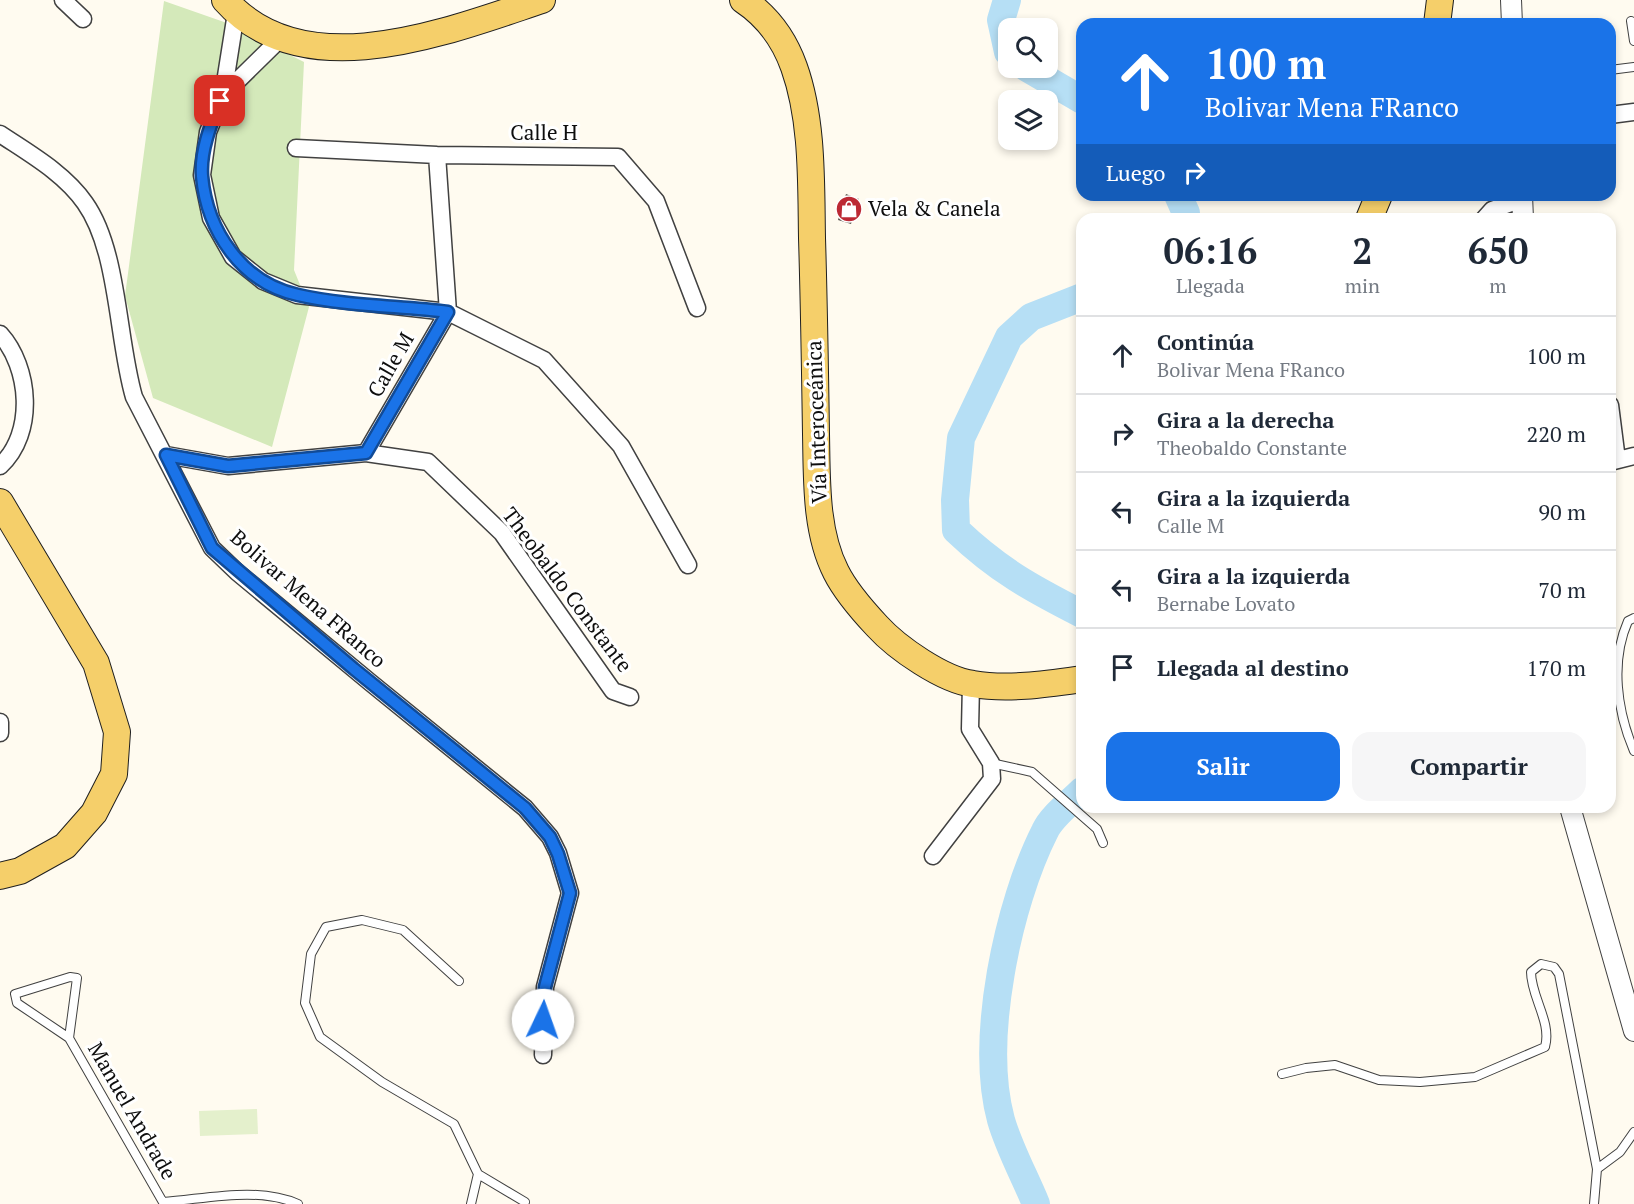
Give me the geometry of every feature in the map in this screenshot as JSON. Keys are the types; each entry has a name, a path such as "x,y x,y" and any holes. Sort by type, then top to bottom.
{"main road":[{"path":"234,4 281,38 323,49 399,43 445,32 542,0"},
{"name":"Vía Interoceánica","path":"743,0 762,13 780,38 794,67 805,111 811,185 817,474 822,526 836,571 859,606 892,643 924,663 971,684 1006,686 1076,680"},
{"path":"1438,18 1440,0"},
{"path":"234,4 354,46"},
{"path":"0,502 96,663 117,732 114,774 93,813 65,846 20,871 0,876"}],"street":[{"path":"63,0 83,19"},
{"path":"1511,0 1512,18"},
{"path":"234,4 223,95 208,132 202,175 211,218 233,257 263,281 297,295 448,312 544,360 621,446 688,565"},
{"path":"223,95 281,38"},
{"path":"1616,115 1634,111"},
{"name":"Bolivar Mena FRanco","path":"0,134 57,173 85,202 104,238 126,370 134,397 166,455 212,548 353,669 525,808 550,837 558,854 570,893 545,987 543,1055"},
{"name":"Calle H","path":"296,148 437,155 618,157 656,201 697,308"},
{"path":"437,155 448,312"},
{"path":"1489,213 1492,210 1522,204"},
{"name":"Calle M","path":"366,453 448,312"},
{"path":"0,333 12,346 22,372 25,392 24,414 18,438 2,464"},
{"name":"Theobaldo Constante","path":"166,455 228,466 366,453 428,462 502,533 613,691 630,697"},
{"path":"1616,460 1634,456"},
{"path":"933,855 992,779 991,763 970,729 971,684"},
{"path":"0,722 0,733"},
{"path":"1572,813 1634,1031"}],"lane":[{"path":"1631,21 1634,41"},
{"path":"1616,69 1634,67"},
{"path":"1634,618 1628,621 1621,638 1618,660 1619,704 1634,751"},
{"path":"991,763 1032,772 1076,811"},
{"path":"1079,813 1097,829 1103,843"},
{"path":"459,981 403,930 362,920 326,927 311,954 305,1003 320,1037 382,1082 454,1124 478,1174 525,1203"},
{"path":"1282,1074 1306,1068 1335,1065 1379,1080 1420,1082 1474,1077 1545,1047 1548,1036 1538,1000 1531,988 1531,972 1541,964 1554,967 1559,974 1597,1169 1594,1204"},
{"path":"70,977 77,978 69,1038 17,1003 15,994 70,977"},
{"name":"Manuel Andrade","path":"69,1038 164,1203"},
{"path":"1597,1169 1620,1152 1633,1134"},
{"path":"471,1204 478,1174"},
{"path":"164,1203 250,1195 280,1196 298,1204"}],"green space":[{"path":"164,1 224,22 304,62 294,270 309,307 272,447 153,398 125,296"},
{"path":"257,1109 258,1134 200,1136 199,1111"}],"building":[{"name":"Vela & Canela","path":"846,194 859,199 851,224 838,220"}],"waterway":[{"path":"1002,18 1007,0"},
{"path":"1044,78 1076,97"},
{"path":"1181,201 1186,213"},
{"path":"1076,299 1031,317 1009,337 961,438 955,500 956,530 971,544 1016,577 1076,611"},
{"path":"1036,1204 1001,1120 995,1087 993,1051 995,1012 1009,933 1032,861 1048,825 1076,797"}],"place":[{"name":"Vela & Canela","path":"849,209"}],"route":[{"path":"220,101 208,132 202,175 211,218 233,257 263,281 297,295 448,312 366,453 228,466 166,455 204,536 212,548 237,572 525,808 550,837 567,878 570,893 545,987 543,1020"}]}
